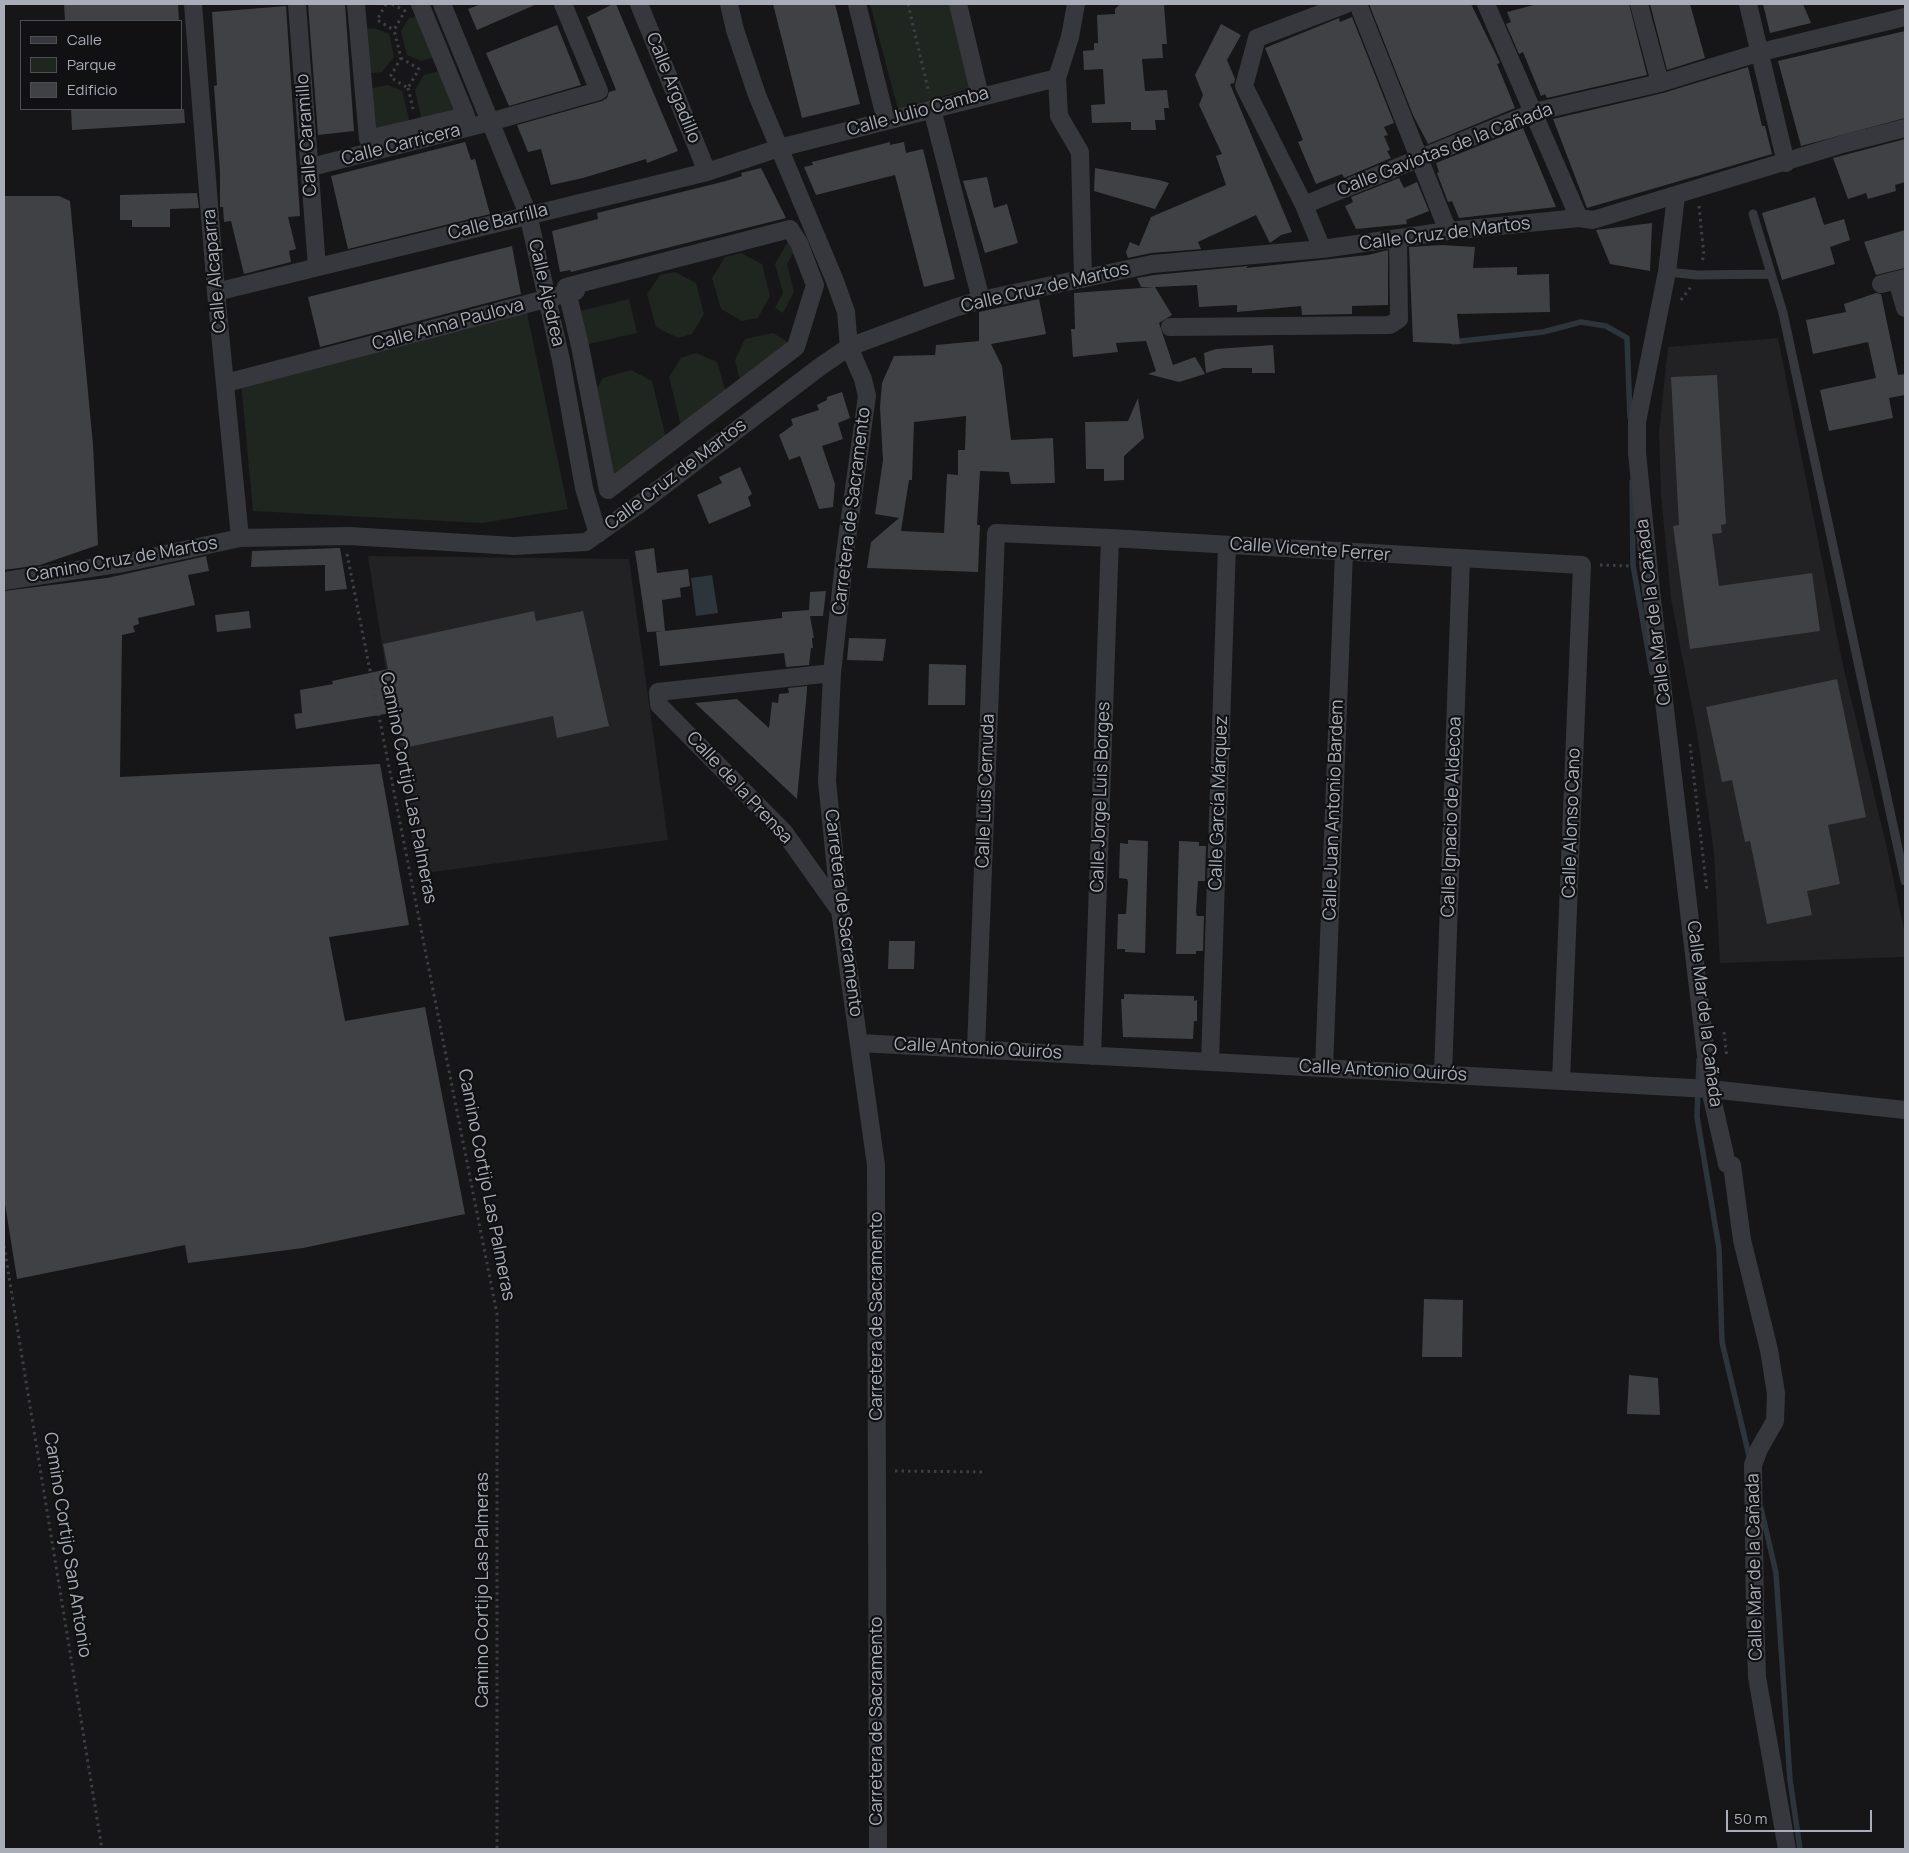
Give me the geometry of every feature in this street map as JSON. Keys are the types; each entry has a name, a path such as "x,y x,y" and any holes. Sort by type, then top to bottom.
{"street":[{"name":"Calle Alcaparra","path":"194,4 216,292 240,538"},
{"name":"Calle Caramillo","path":"297,4 311,167 317,267"},
{"path":"356,4 368,139 466,116 420,4"},
{"name":"Calle Ajedrea","path":"442,4 528,214 561,360 584,488 598,534"},
{"name":"Calle Carricera","path":"311,167 490,122 599,91 563,4"},
{"name":"Calle Argadillo","path":"639,4 707,172"},
{"name":"Carretera de Sacramento","path":"730,4 735,30 757,95 814,228 846,312 849,347 863,379 867,396 845,553 832,673 827,781 840,910 876,1165 878,1849"},
{"path":"857,4 886,121"},
{"path":"958,4 980,96"},
{"path":"1076,4 1070,37 1057,78 1059,116 1080,152 1083,279"},
{"path":"1322,249 1304,205 1244,86 1257,38 1346,4"},
{"path":"1358,4 1448,231"},
{"path":"1486,4 1579,218"},
{"path":"1639,4 1660,83"},
{"path":"1748,4 1786,163"},
{"name":"Calle Gaviotas de la Cañada","path":"1304,205 1534,112 1660,83 1761,52 1905,17"},
{"name":"Calle Julio Camba","path":"779,148 1057,78"},
{"path":"932,109 982,300"},
{"name":"Calle Cruz de Martos","path":"240,538 344,536 514,546 586,542 638,506 821,366 849,347 982,300 1152,264 1322,249 1398,240 1448,231 1579,218 1593,220 1786,163 1846,143 1905,128"},
{"name":"Calle Barrilla","path":"216,292 528,214 707,172 779,148"},
{"name":"Calle Mar de la Cañada","path":"1676,196 1667,272 1637,422 1637,453 1708,1089 1727,1164 1732,1165 1742,1240 1769,1350 1777,1400 1774,1421 1753,1465 1754,1602 1757,1677 1786,1849"},
{"name":"Calle Anna Paulova","path":"226,383 814,228"},
{"path":"567,294 580,346 608,490 796,348 815,285 793,234"},
{"path":"1170,327 1390,325 1399,319 1398,240"},
{"path":"1894,281 1905,308"},
{"name":"Calle Vicente Ferrer","path":"996,533 1227,544 1582,565"},
{"name":"Calle Luis Cernuda","path":"976,1050 996,533"},
{"name":"Camino Cruz de Martos","path":"4,581 124,563 240,538"},
{"name":"Calle Jorge Luis Borges","path":"1092,1056 1110,538"},
{"name":"Calle García Márquez","path":"1210,1062 1227,544"},
{"name":"Calle Juan Antonio Bardem","path":"1324,1068 1344,552"},
{"name":"Calle Ignacio de Aldecoa","path":"1443,1075 1461,559"},
{"name":"Calle Alonso Cano","path":"1561,1081 1582,565"},
{"name":"Calle de la Prensa","path":"832,673 658,692 659,705 784,832 840,910"},
{"name":"Calle Antonio Quirós","path":"860,1043 1708,1089 1905,1110"}],"lane":[{"path":"1753,214 1783,313 1905,881"},
{"path":"1667,272 1697,275 1771,274"}],"path":[{"path":"386,4 377,20 394,30"},
{"path":"392,4 405,11 394,30 401,58 419,70 408,88 390,77 401,58"},
{"path":"908,4 932,109"},
{"path":"1674,215 1700,206 1704,256 1689,291 1676,306"},
{"name":"Camino Cortijo Las Palmeras","path":"344,536 497,1314 497,1849"},
{"path":"1582,565 1624,566"},
{"path":"1688,735 1705,862 1708,900"},
{"path":"1708,1089 1727,1053 1723,1025"},
{"name":"Camino Cortijo San Antonio","path":"4,1246 102,1849"},
{"path":"877,1471 986,1472"}],"shaded area":[{"path":"1778,338 1842,661 1887,848 1905,935 1905,957 1720,963 1714,853 1697,733 1671,599 1661,495 1659,433 1668,347"},
{"path":"368,556 629,559 668,840 418,874"},
{"path":"712,575 718,613 696,616 691,578"}],"green space":[{"path":"870,4 949,4 972,88 898,109"},
{"path":"425,16 441,55 421,61 407,55 401,31 409,18"},
{"path":"374,28 389,34 394,57 382,72 362,74 358,30"},
{"path":"447,69 466,116 434,123 421,117 415,90 424,75"},
{"path":"388,85 402,91 409,119 399,131 368,139 363,90"},
{"path":"788,241 799,243 787,264 794,292 783,313 775,308 783,293 775,264"},
{"path":"741,253 762,264 770,296 758,318 742,321 721,309 712,278 725,257"},
{"path":"675,272 696,283 704,314 692,334 678,338 656,327 647,294 660,275"},
{"path":"629,299 637,333 580,346 572,313"},
{"path":"526,308 568,509 482,523 253,511 241,383"},
{"path":"773,333 796,347 742,389 735,360 745,339"},
{"path":"696,353 717,362 728,399 683,434 669,377 681,358"},
{"path":"631,370 652,381 668,446 608,490 590,400 603,378"}],"building":[{"path":"64,4 178,4 179,20 65,20"},
{"path":"308,4 345,4 354,131 318,135"},
{"path":"481,4 537,4 477,30 468,9"},
{"path":"616,4 678,151 647,163 646,159 583,178 551,185 541,149 528,152 517,125 602,101 607,98 609,92 616,90 587,17"},
{"path":"773,4 835,4 860,104 802,118"},
{"path":"1120,4 1164,4 1167,44 1162,44 1163,58 1142,59 1145,91 1167,90 1169,108 1164,108 1165,120 1155,120 1156,130 1131,130 1131,122 1092,123 1091,105 1105,104 1103,69 1084,70 1083,51 1094,50 1094,43 1098,43 1097,15 1115,14 1115,9"},
{"path":"1369,4 1471,4 1500,63 1497,64 1515,108 1428,144 1413,115"},
{"path":"1538,4 1629,4 1647,75 1547,98 1545,94 1541,96 1523,52 1519,54 1506,24 1511,22 1507,12"},
{"path":"1650,4 1690,4 1705,58 1667,70"},
{"path":"1763,4 1803,4 1811,23 1770,33"},
{"path":"286,6 300,216 288,217 296,249 289,251 291,262 244,274 231,221 224,222 223,207 220,207 220,172 214,86 217,85 212,12"},
{"path":"1352,17 1394,123 1384,127 1388,135 1384,136 1390,150 1387,151 1391,158 1344,178 1342,174 1316,184 1298,142 1303,140 1265,48 1339,18 1340,22"},
{"path":"1221,24 1241,35 1227,60 1235,79 1234,83 1230,84 1292,232 1281,235 1270,243 1256,215 1198,242 1201,249 1151,253 1128,258 1126,252 1130,242 1139,246 1151,217 1226,185 1216,156 1222,154 1199,105 1203,95 1195,75"},
{"path":"557,25 581,85 509,106 486,53"},
{"path":"1905,31 1905,118 1801,146 1778,61"},
{"path":"1748,67 1762,126 1765,126 1772,154 1587,208 1553,119 1663,93"},
{"path":"184,109 185,123 72,130 71,110"},
{"path":"1523,128 1556,207 1459,218 1452,201 1448,202 1437,173 1439,172 1436,163"},
{"path":"1905,139 1905,182 1895,185 1896,191 1868,199 1866,193 1848,199 1833,158"},
{"path":"465,142 471,160 475,159 490,214 348,249 331,176"},
{"path":"890,142 890,145 904,142 906,153 923,149 955,279 924,287 895,175 816,195 804,167 813,165 812,162"},
{"path":"761,168 786,218 571,272 570,270 560,272 552,231 598,219 597,213 726,181 742,176 741,173"},
{"path":"1095,168 1169,183 1155,209 1094,191"},
{"path":"987,177 994,208 1007,204 1018,243 985,253 963,181"},
{"path":"1399,178 1404,188 1417,182 1429,211 1406,220 1407,224 1356,229 1345,206 1353,202 1351,197"},
{"path":"197,193 199,208 170,209 170,227 132,227 132,220 120,220 120,195"},
{"path":"4,196 59,196 70,201 93,445 98,545 40,565 4,570"},
{"path":"1815,197 1824,225 1844,219 1850,240 1830,247 1835,264 1782,280 1762,213"},
{"path":"1652,223 1650,271 1610,264 1596,230"},
{"path":"1905,230 1905,268 1876,275 1864,242"},
{"path":"1442,245 1475,247 1473,268 1517,267 1517,275 1549,274 1550,312 1457,314 1460,344 1413,342 1409,247"},
{"path":"512,246 521,294 320,347 308,297"},
{"path":"1388,250 1388,305 1352,306 1352,314 1302,315 1301,306 1237,312 1237,305 1199,307 1197,285 1155,287 1172,315 1159,323 1173,365 1195,357 1205,374 1179,382 1148,374 1156,371 1146,341 1116,343 1118,352 1073,357 1071,329 1075,329 1074,293 1154,287 1141,287 1137,278 1154,275 1248,266 1246,268 1368,255"},
{"path":"1876,293 1881,294 1898,375 1905,374 1905,395 1889,398 1893,418 1829,431 1820,390 1876,378 1868,342 1813,354 1806,320 1846,312 1844,304"},
{"path":"1039,299 1046,334 991,344 1002,366 1011,440 1053,438 1055,483 1011,484 1009,472 980,471 977,525 980,525 978,572 867,568 871,542 899,518 875,514 883,460 880,407 882,383 894,356 935,355 936,345 979,341 979,312","holes":["966,416 965,450 958,450 958,475 947,474 944,533 901,531 909,480 912,480 914,422"]},
{"path":"1273,345 1275,373 1252,373 1252,368 1223,368 1206,373 1204,353 1216,349"},
{"path":"1717,375 1726,524 1721,525 1722,533 1712,534 1719,586 1812,573 1820,631 1690,649 1673,526 1679,525 1671,377"},
{"path":"842,392 850,418 838,423 843,439 822,446 835,484 833,507 819,509 800,456 789,460 779,435 793,425 791,419 819,410 817,405 827,400 827,397"},
{"path":"1138,398 1144,438 1124,456 1124,480 1104,481 1104,469 1086,469 1085,422 1128,421"},
{"path":"740,467 752,494 748,497 751,506 709,524 697,495 722,483 719,477"},
{"path":"340,548 347,589 325,591 325,565 251,567 252,551"},
{"path":"654,548 657,573 688,569 690,586 680,588 681,597 662,600 665,631 647,632 635,551"},
{"path":"206,556 209,571 188,575 195,605 138,618 139,624 133,626 135,632 122,635 120,777 380,764 409,925 329,937 345,1021 425,1007 465,1214 303,1248 188,1263 185,1245 17,1279 4,1198 4,591 107,578"},
{"path":"826,591 823,616 810,616 814,638 812,638 813,648 811,648 809,665 786,667 784,653 660,666 656,632 782,618 782,612 809,610 810,592"},
{"path":"249,611 251,628 217,632 215,615"},
{"path":"534,611 536,621 583,611 609,726 557,738 553,716 404,748 397,712 296,729 294,714 302,713 300,690 333,684 332,681 388,669 383,644"},
{"path":"849,638 886,639 883,661 847,660"},
{"path":"929,664 966,665 965,705 928,705"},
{"path":"1837,679 1866,817 1828,825 1840,884 1807,891 1812,915 1767,924 1750,841 1745,842 1732,780 1722,782 1706,707"},
{"path":"807,686 797,799 695,703 737,699 769,728 772,702 778,703 779,694 789,693 788,688"},
{"path":"1128,840 1148,841 1145,953 1125,952 1125,949 1117,949 1118,914 1126,914 1128,882 1127,879 1119,878 1120,843 1128,844"},
{"path":"1179,841 1199,842 1199,846 1206,846 1205,881 1198,881 1196,912 1197,916 1204,916 1203,951 1196,951 1196,954 1176,954"},
{"path":"889,941 915,941 914,969 888,969"},
{"path":"1124,994 1194,996 1194,1001 1197,1000 1197,1021 1194,1021 1193,1039 1123,1037 1121,999 1124,999"},
{"path":"1424,1299 1463,1300 1462,1357 1422,1357"},
{"path":"1629,1375 1658,1378 1660,1415 1627,1414"}],"waterway":[{"path":"1453,342 1543,332 1581,322 1606,326 1627,338 1630,417"},
{"path":"1632,482 1633,565 1652,673"},
{"path":"1699,1060 1697,1117 1719,1248 1722,1342 1750,1460"},
{"path":"1761,1508 1776,1573 1790,1780 1800,1849"}]}
